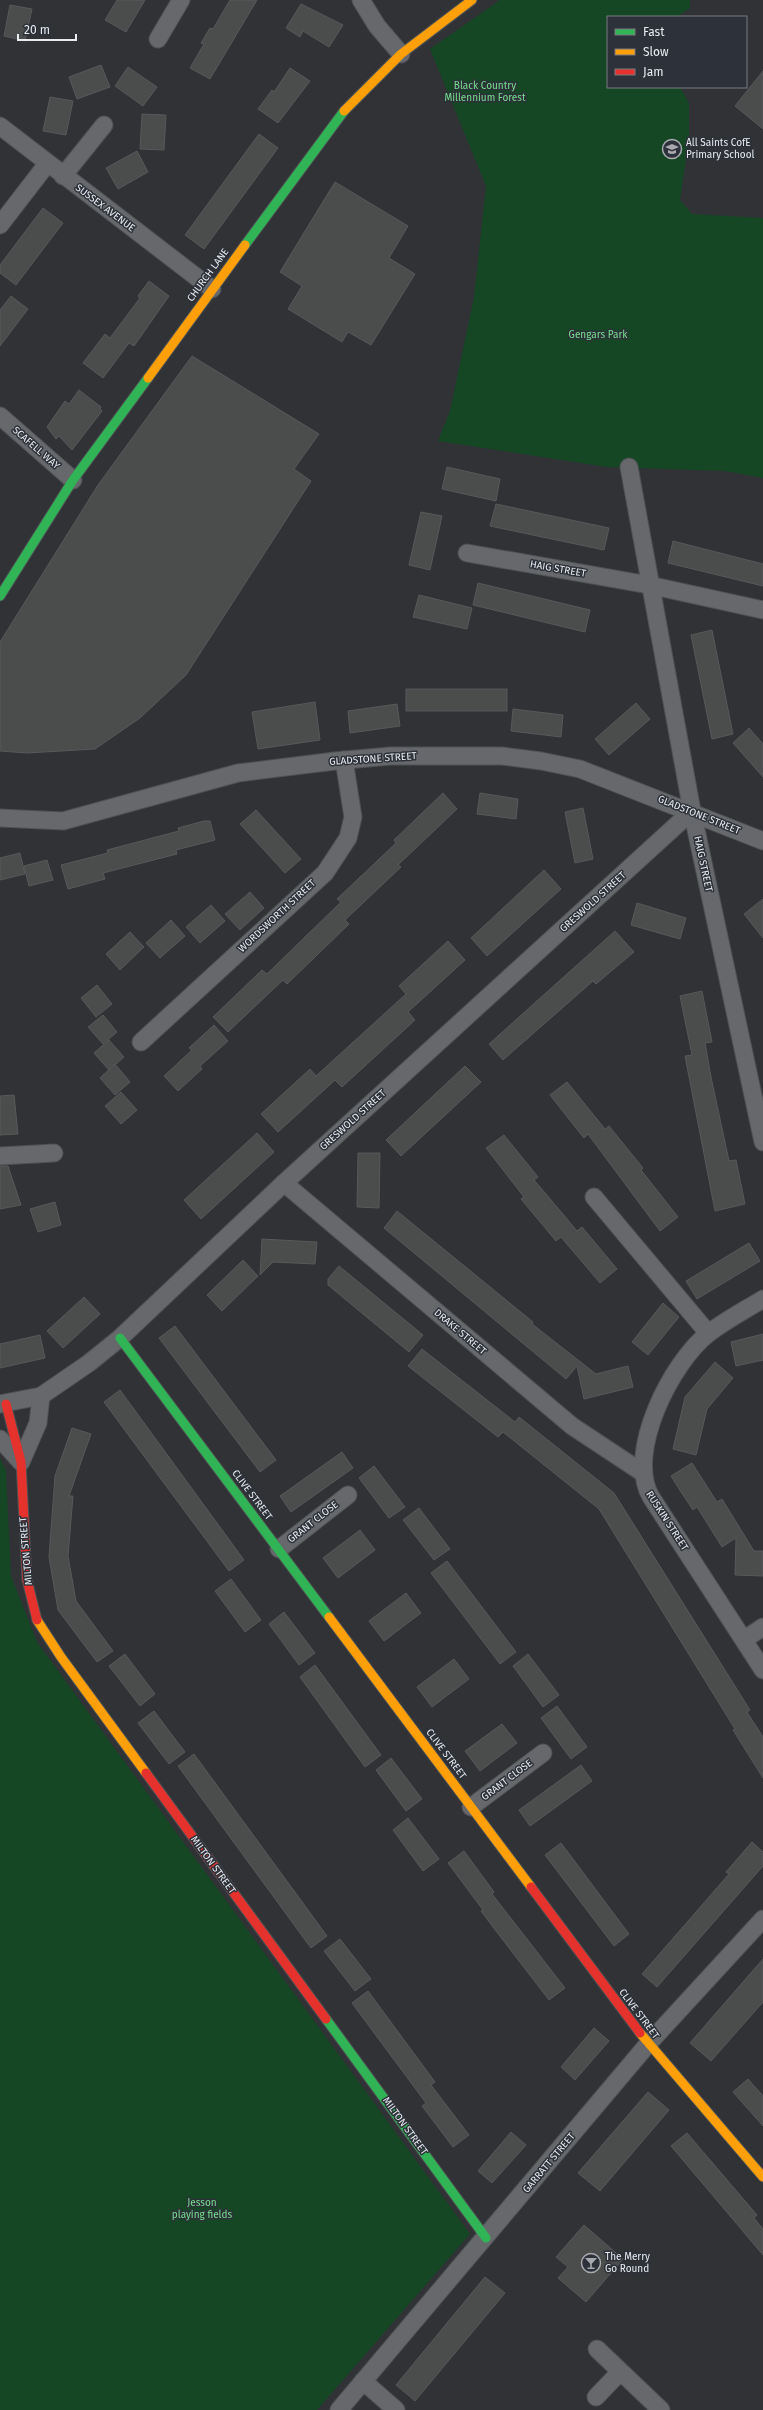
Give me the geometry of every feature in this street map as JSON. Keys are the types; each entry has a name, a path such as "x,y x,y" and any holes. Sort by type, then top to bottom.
{"street":[{"path":"158,39 181,0"},
{"path":"361,0 377,26 401,54"},
{"name":"CHURCH LANE","path":"0,596 73,480 345,109 401,54 472,0"},
{"path":"63,176 104,125"},
{"name":"SUSSEX AVENUE","path":"0,126 47,164 212,289"},
{"path":"0,225 47,164"},
{"name":"SCAFELL WAY","path":"0,416 73,480"},
{"name":"HAIG STREET","path":"629,467 649,585 692,812 763,1142"},
{"name":"HAIG STREET","path":"467,553 649,585"},
{"path":"649,585 763,610"},
{"name":"GLADSTONE STREET","path":"0,818 63,821 238,773 344,760 406,756 502,756 541,761 580,769 763,841"},
{"name":"WORDSWORTH STREET","path":"141,1042 325,873 348,838 353,817 344,760"},
{"name":"GRESWOLD STREET","path":"3,1404 41,1396 89,1363 120,1338 284,1183 692,812"},
{"path":"0,1156 54,1152"},
{"name":"DRAKE STREET","path":"284,1183 572,1426 643,1473"},
{"path":"594,1197 708,1333"},
{"name":"RUSKIN STREET","path":"763,1299 708,1333 674,1372 646,1435 643,1473 644,1486 745,1639 763,1670"},
{"name":"CLIVE STREET","path":"120,1338 648,2044 763,2177"},
{"name":"MILTON STREET","path":"20,1462 38,1423 41,1396"},
{"name":"MILTON STREET","path":"3,1404 20,1462 27,1580 37,1620 65,1664 486,2238"},
{"path":"0,1439 20,1462"},
{"name":"GRANT CLOSE","path":"279,1549 348,1495"},
{"path":"745,1639 763,1627"},
{"name":"GRANT CLOSE","path":"471,1807 543,1753"},
{"name":"GARRATT STREET","path":"339,2410 486,2238 648,2044 763,1919"},
{"path":"597,2350 661,2410"},
{"path":"596,2397 620,2372"},
{"path":"363,2381 396,2410"}],"green space":[{"name":"Gengars Park","path":"500,0 690,0 690,8 678,16 607,16 607,88 681,88 689,103 689,139 680,200 692,214 763,218 763,478 725,471 607,467 438,441 450,411 474,297 486,186 430,49"},
{"name":"Jesson playing fields","path":"0,1458 6,1471 11,1576 37,1642 470,2234 317,2410 0,2410"}],"building":[{"path":"117,0 145,0 126,32 105,20"},
{"path":"230,0 257,0 210,79 190,68 204,44 201,43 210,28 213,29"},
{"path":"301,4 343,25 329,47 303,31 300,37 286,28"},
{"path":"10,5 32,9 25,41 4,36"},
{"path":"101,65 110,87 77,99 69,77"},
{"path":"128,67 157,87 143,106 115,86"},
{"path":"290,68 310,81 278,123 258,109 272,90 274,92"},
{"path":"763,71 763,129 735,106"},
{"path":"50,97 73,101 66,135 43,131"},
{"path":"142,114 166,115 164,150 140,149"},
{"path":"259,134 278,148 204,249 185,235"},
{"path":"137,151 148,172 118,189 106,168"},
{"path":"335,182 408,226 389,258 415,274 371,345 348,332 342,342 288,309 302,286 280,272"},
{"path":"43,208 63,223 16,285 0,273 0,265"},
{"path":"149,281 169,296 134,346 129,343 103,378 83,363 105,334 110,338 140,298 138,296"},
{"path":"11,296 28,309 0,346 0,310"},
{"path":"192,356 319,434 294,469 311,481 186,675 140,718 95,749 27,753 0,751 0,642 98,485"},
{"path":"79,390 101,407 100,409 102,411 72,450 59,436 56,439 47,427 65,401 69,404"},
{"path":"447,467 500,479 496,501 442,489"},
{"path":"496,504 609,528 604,550 490,526"},
{"path":"421,512 442,516 430,570 409,565"},
{"path":"673,541 763,564 763,586 668,563"},
{"path":"478,583 590,610 585,632 473,605"},
{"path":"419,595 472,608 467,629 413,617"},
{"path":"712,630 733,734 712,739 691,635"},
{"path":"406,689 507,689 507,711 406,711"},
{"path":"315,702 320,740 258,749 252,712"},
{"path":"636,703 650,719 609,755 595,739"},
{"path":"397,704 400,726 350,733 348,711"},
{"path":"513,709 563,715 561,737 511,731"},
{"path":"749,728 763,744 763,777 733,743"},
{"path":"443,793 457,809 398,865 401,867 345,920 349,924 287,984 283,980 228,1032 213,1017 262,970 267,974 341,902 337,899 396,843 394,840"},
{"path":"480,793 518,799 516,819 477,814"},
{"path":"583,808 593,859 575,863 565,812"},
{"path":"256,810 301,859 285,873 240,824"},
{"path":"204,821 210,821 215,840 176,850 177,854 103,873 105,879 68,889 61,865 108,853 107,850 179,831 178,828"},
{"path":"20,853 25,874 0,880 0,858"},
{"path":"47,860 53,880 29,886 24,866"},
{"path":"544,870 561,889 487,956 471,938"},
{"path":"250,892 264,908 240,930 225,914"},
{"path":"763,899 763,938 744,914"},
{"path":"637,903 686,918 680,939 631,925"},
{"path":"211,905 225,921 200,943 186,927"},
{"path":"171,920 185,936 160,958 146,943"},
{"path":"615,931 634,952 596,984 593,981 503,1060 489,1044"},
{"path":"130,932 144,947 120,970 106,954"},
{"path":"448,941 465,960 408,1012 415,1020 342,1087 335,1080 278,1132 261,1114 310,1069 316,1076 406,994 399,986"},
{"path":"97,985 112,1004 96,1017 81,998"},
{"path":"702,991 712,1042 705,1043 711,1077 729,1161 736,1160 745,1204 715,1211 685,1056 692,1055 680,996"},
{"path":"103,1015 117,1032 103,1044 88,1027"},
{"path":"214,1025 228,1041 200,1066 202,1069 178,1091 164,1076 192,1050 189,1048"},
{"path":"109,1040 124,1057 109,1070 94,1053"},
{"path":"115,1064 130,1082 115,1095 100,1078"},
{"path":"465,1066 481,1082 401,1156 386,1140"},
{"path":"567,1082 605,1129 609,1126 643,1168 641,1170 678,1217 660,1231 588,1134 584,1138 550,1095"},
{"path":"121,1092 137,1110 121,1124 105,1106"},
{"path":"14,1095 18,1134 0,1135 0,1096"},
{"path":"257,1133 274,1152 201,1219 184,1200"},
{"path":"504,1135 538,1177 534,1180 577,1231 582,1227 617,1269 600,1283 561,1237 556,1241 521,1199 524,1197 486,1148"},
{"path":"358,1153 380,1153 379,1208 357,1207"},
{"path":"0,1166 8,1166 21,1205 0,1209"},
{"path":"55,1202 61,1225 38,1232 30,1209"},
{"path":"397,1211 533,1322 532,1324 596,1374 628,1366 633,1387 584,1399 577,1366 566,1379 384,1228"},
{"path":"262,1239 317,1242 315,1264 273,1262 260,1275"},
{"path":"749,1243 760,1261 697,1299 686,1281"},
{"path":"243,1260 258,1276 222,1311 207,1295"},
{"path":"339,1266 423,1335 409,1352 328,1285 328,1279"},
{"path":"84,1297 100,1314 63,1348 47,1331"},
{"path":"663,1303 679,1317 648,1355 632,1342"},
{"path":"175,1326 276,1460 260,1472 159,1338"},
{"path":"763,1334 763,1360 736,1366 731,1342"},
{"path":"40,1335 45,1358 0,1368 0,1344"},
{"path":"422,1349 515,1422 519,1417 614,1493 750,1710 747,1712 763,1737 763,1778 733,1730 735,1729 599,1509 503,1432 498,1437 408,1366"},
{"path":"715,1362 733,1378 707,1409 696,1455 673,1449 685,1397"},
{"path":"120,1390 244,1560 229,1571 104,1402"},
{"path":"72,1428 91,1434 69,1496 73,1496 68,1556 76,1601 113,1651 97,1662 58,1610 49,1557 55,1476"},
{"path":"342,1452 353,1468 291,1512 280,1496"},
{"path":"692,1463 717,1502 722,1499 754,1551 763,1551 763,1576 735,1575 736,1538 722,1547 697,1507 693,1510 681,1492 671,1476"},
{"path":"374,1466 405,1507 389,1518 359,1478"},
{"path":"419,1508 450,1549 434,1560 403,1520"},
{"path":"360,1530 375,1550 338,1578 323,1558"},
{"path":"447,1561 516,1652 500,1664 431,1573"},
{"path":"231,1579 261,1620 245,1632 215,1591"},
{"path":"406,1593 421,1613 384,1641 369,1621"},
{"path":"284,1612 315,1653 299,1665 269,1624"},
{"path":"125,1654 155,1694 140,1706 109,1666"},
{"path":"528,1654 559,1695 543,1707 513,1666"},
{"path":"454,1659 469,1679 432,1707 417,1687"},
{"path":"315,1665 381,1755 365,1767 300,1677"},
{"path":"557,1706 587,1747 571,1759 541,1718"},
{"path":"154,1711 185,1752 169,1764 138,1723"},
{"path":"502,1724 517,1743 480,1771 465,1751"},
{"path":"194,1754 327,1936 311,1948 178,1766"},
{"path":"391,1758 422,1799 406,1811 376,1770"},
{"path":"581,1765 592,1781 530,1826 519,1810"},
{"path":"408,1818 439,1859 423,1871 393,1830"},
{"path":"752,1842 763,1852 763,1866 657,1987 642,1974 729,1874 726,1872"},
{"path":"561,1843 629,1934 614,1946 545,1855"},
{"path":"464,1851 494,1892 492,1894 565,1988 549,2000 481,1911 483,1910 448,1863"},
{"path":"340,1939 371,1979 355,1991 324,1951"},
{"path":"763,1959 763,2002 711,2061 690,2043"},
{"path":"368,1991 435,2082 431,2085 469,2135 453,2147 422,2106 426,2103 352,2003"},
{"path":"594,2028 609,2041 575,2080 561,2067"},
{"path":"748,2079 763,2096 763,2126 733,2092"},
{"path":"648,2092 669,2110 600,2191 578,2173"},
{"path":"511,2132 526,2145 492,2183 478,2171"},
{"path":"687,2133 757,2215 754,2218 763,2229 763,2255 671,2146"},
{"name":"The Merry Go Round","path":"584,2225 623,2259 586,2302 558,2278 568,2267 556,2257"},
{"path":"485,2277 505,2293 415,2401 396,2385"}],"traffic: fast":[{"path":"245,245 344,111"},
{"path":"0,596 73,480 148,378"},
{"path":"120,1338 329,1617"},
{"path":"326,2019 486,2238"}],"traffic: slow":[{"path":"344,111 401,54 472,0"},
{"path":"148,378 245,245"},
{"path":"329,1617 531,1887"},
{"path":"37,1620 61,1657 146,1773"},
{"path":"640,2033 763,2177"}],"traffic: jam":[{"path":"6,1404 21,1462 27,1580 37,1620"},
{"path":"146,1773 326,2019"},
{"path":"531,1887 640,2033"}],"place":[{"name":"All Saints CofE Primary School","path":"672,149"},
{"name":"The Merry Go Round","path":"591,2263"}],"park label":[{"name":"Black Country Millennium Forest","path":"485,92"}]}
